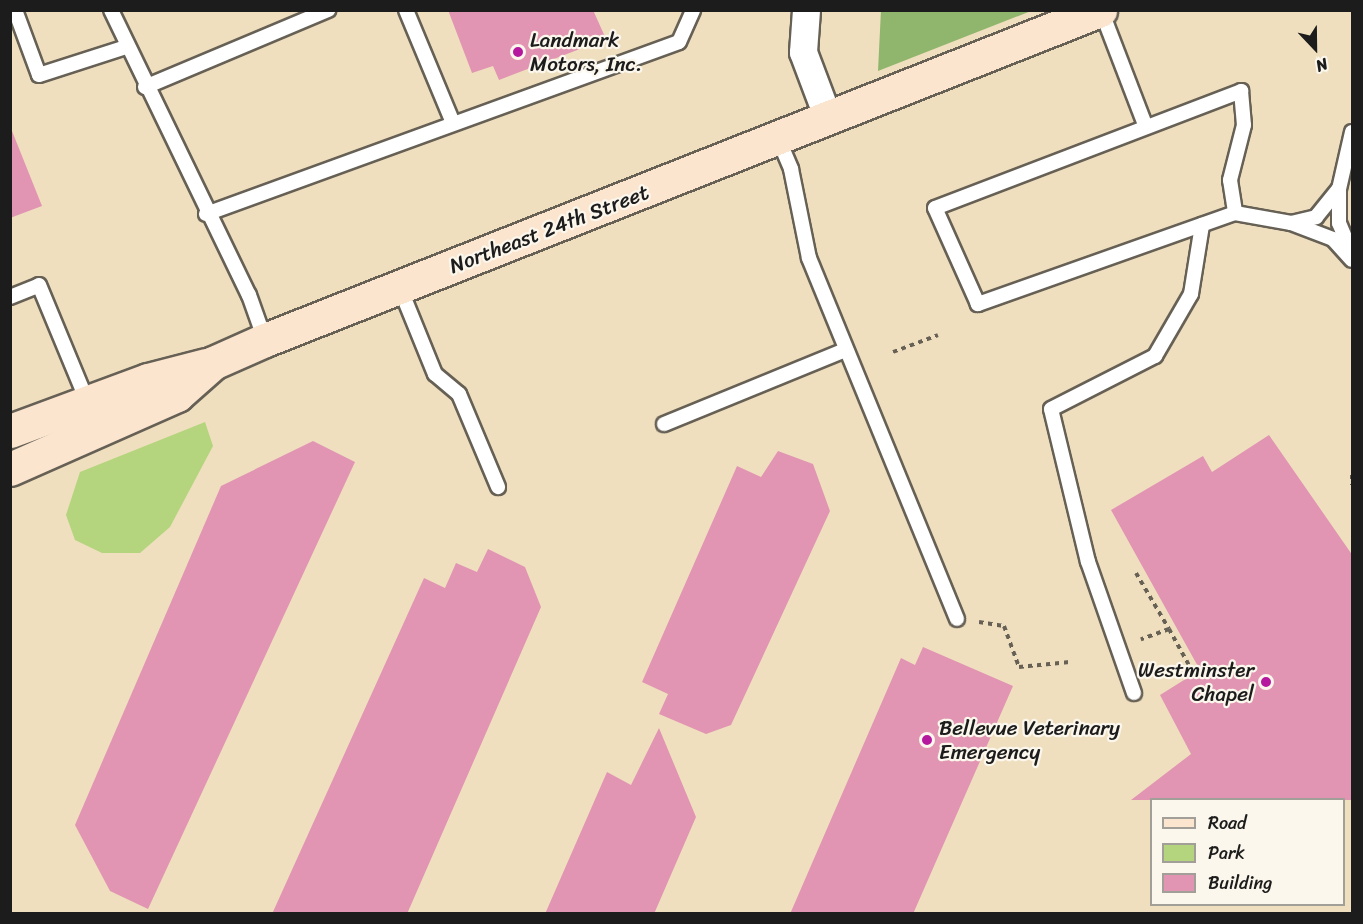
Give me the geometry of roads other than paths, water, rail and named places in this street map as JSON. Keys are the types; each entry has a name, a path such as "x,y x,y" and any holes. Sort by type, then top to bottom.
{"street":[{"path":"806,10 803,52 828,118"},
{"name":"Northeast 24th Street","path":"10,469 177,395 213,363 265,340 1101,10"},
{"path":"10,431 87,400 213,363"}],"lane":[{"path":"15,10 39,75 126,47"},
{"path":"111,10 126,47 206,214 249,295 265,340"},
{"path":"145,87 328,10"},
{"path":"406,10 453,123"},
{"path":"206,214 679,42 693,10"},
{"path":"1101,10 1146,127"},
{"path":"1235,213 1230,180 1244,125 1241,91 935,208 978,304 1235,213 1291,223 1333,239 1353,260"},
{"path":"1353,132 1339,189 1339,223 1353,254"},
{"path":"778,138 791,169 809,258 957,619"},
{"path":"1291,223 1316,217 1339,189"},
{"path":"1134,693 1088,562 1051,409 1155,356 1191,294 1202,225"},
{"path":"10,297 39,285 87,400"},
{"path":"400,288 435,374 459,394 498,487"},
{"path":"664,424 845,350"}],"place":[{"name":"Landmark Motors, Inc.","path":"518,52"},
{"name":"Westminster Chapel","path":"1266,682"},
{"name":"Bellevue Veterinary Emergency","path":"927,740"}]}
